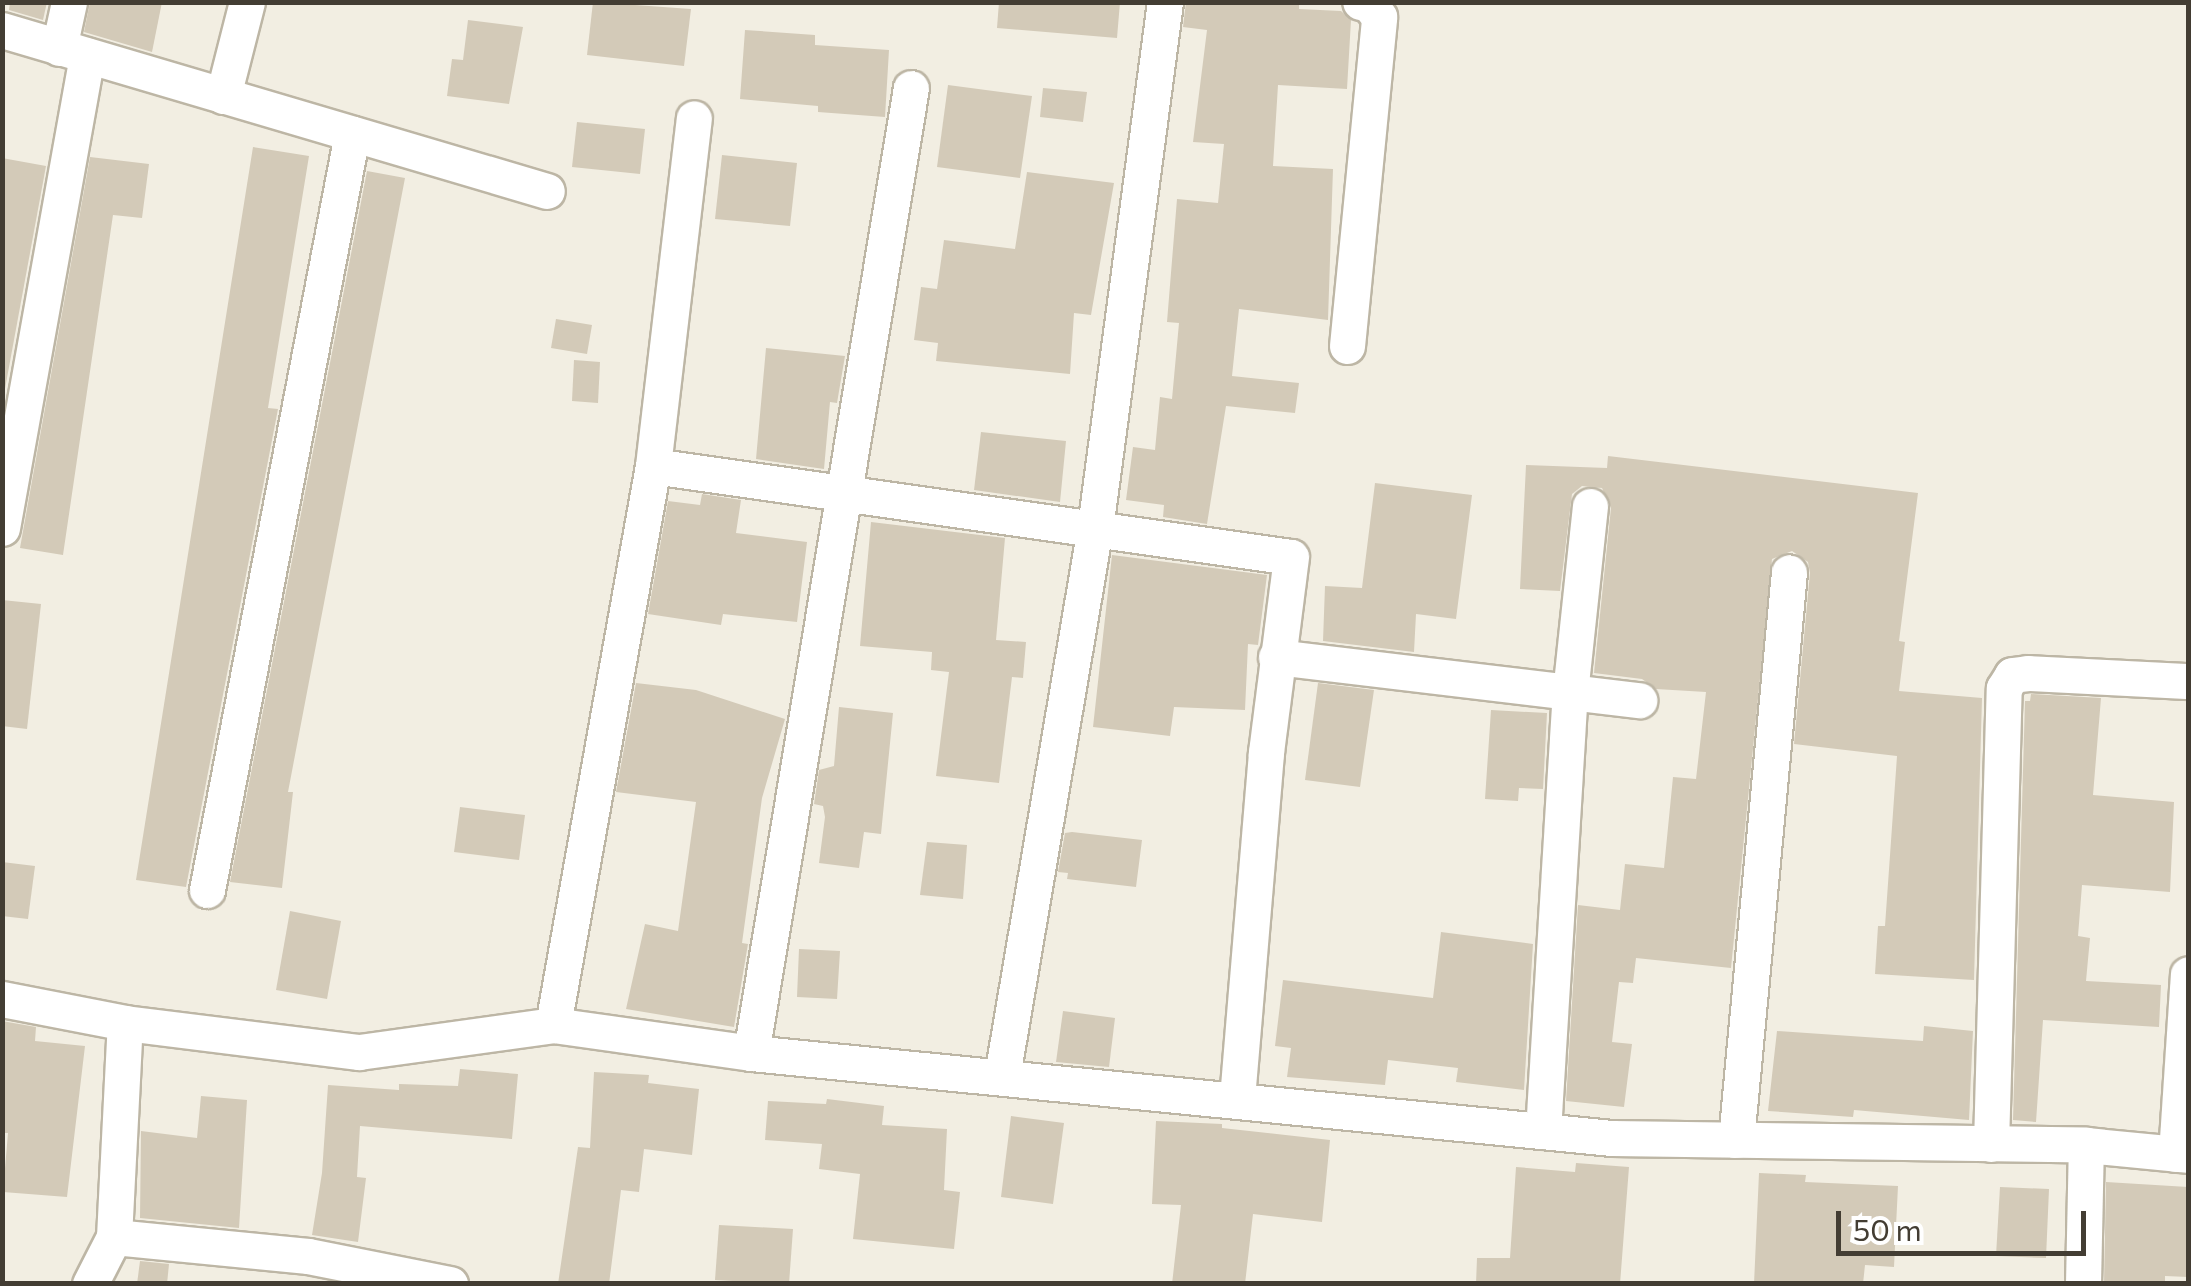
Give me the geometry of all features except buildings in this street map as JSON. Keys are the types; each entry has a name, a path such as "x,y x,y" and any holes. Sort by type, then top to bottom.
{"street":[{"path":"2,528 73,52 69,2"},
{"path":"223,96 247,2"},
{"path":"1002,1076 1095,528 1165,2"},
{"path":"1347,346 1379,17 1369,4 1360,2"},
{"path":"2,30 547,191"},
{"path":"751,1053 911,88"},
{"path":"553,1025 653,466 694,118"},
{"path":"207,890 352,134"},
{"path":"653,466 1291,557 1276,657 1237,1098"},
{"path":"1543,1131 1570,693 1590,506"},
{"path":"1736,1140 1789,572"},
{"path":"1276,657 1639,700"},
{"path":"1990,1144 2004,688 2012,675 2028,672 2188,681"},
{"path":"2,998 125,1023 359,1052 553,1025 751,1053 1612,1138 2086,1145 2182,1155 2188,974"},
{"path":"90,1284 114,1237 125,1023"},
{"path":"2084,1284 2086,1145"},
{"path":"114,1237 306,1270 450,1284"}]}
